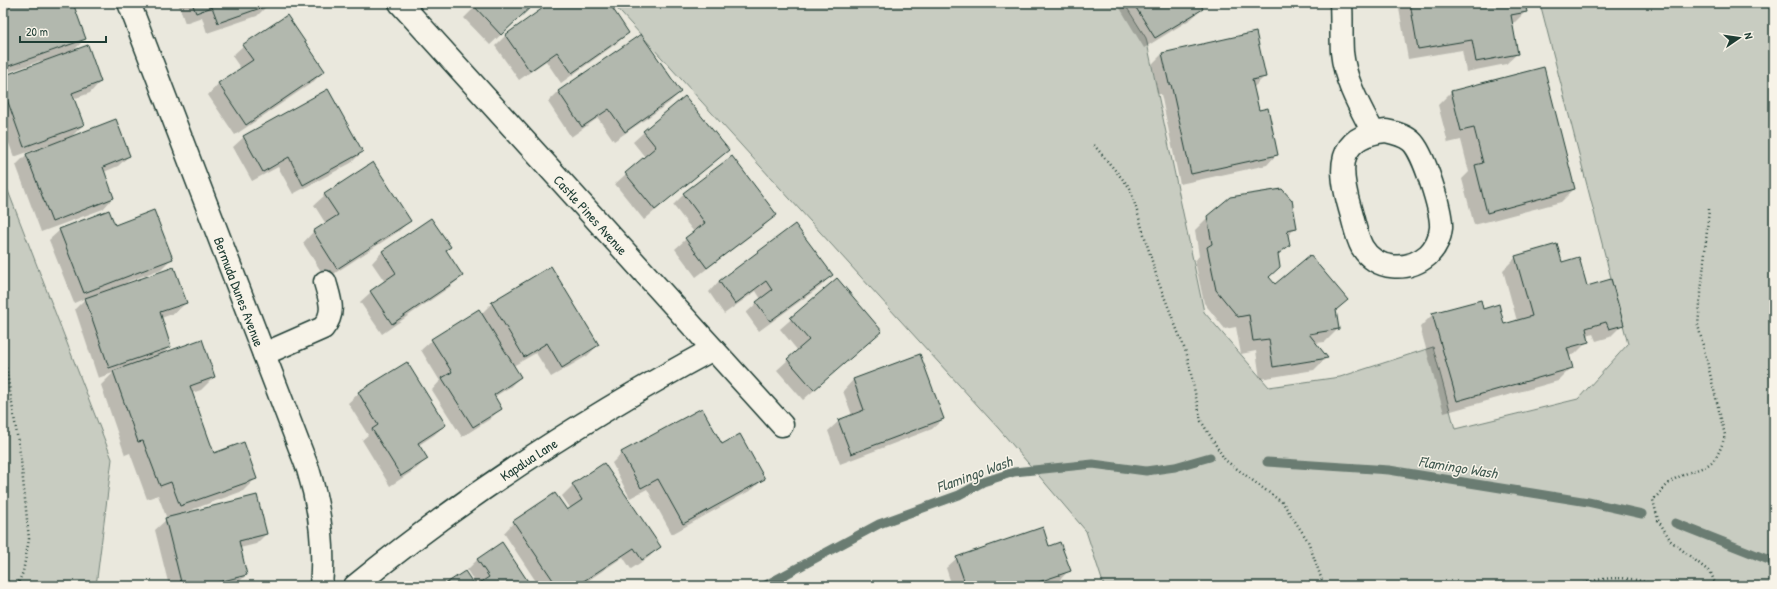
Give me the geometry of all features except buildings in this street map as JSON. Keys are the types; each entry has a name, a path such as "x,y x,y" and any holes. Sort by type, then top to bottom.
{"street":[{"name":"Bermuda Dunes Avenue","path":"129,3 316,493 323,543 321,586"},
{"name":"Castle Pines Avenue","path":"400,3 782,425"},
{"path":"1341,3 1342,53 1346,74 1351,89 1373,132"},
{"path":"1386,131 1400,134 1411,141 1420,151 1439,214 1441,227 1438,240 1431,252 1421,260 1409,266 1396,267 1383,264 1371,257 1363,247 1343,184 1342,171 1344,158 1351,146 1361,137 1373,132 1386,131"},
{"path":"264,354 323,328 328,322 332,306 325,282"},
{"name":"Kapalua Lane","path":"355,586 404,546 545,446 606,408 713,349"}],"path":[{"path":"1094,145 1130,188 1158,282 1187,355 1201,421 1224,460 1282,503 1308,541 1324,586"},
{"path":"1709,209 1698,325 1725,435 1720,452 1707,467 1672,481 1653,500 1658,520 1671,541 1711,573 1716,586"},
{"path":"3,348 21,460 29,539 23,572 17,586"},
{"path":"1576,586 1595,580 1614,577 1630,578 1656,586"}],"shaded area":[{"path":"612,3 1124,3 1146,38 1204,312 1269,387 1340,377 1433,347 1455,429 1578,399 1628,344 1540,3 1774,3 1774,586 1104,586 1086,531 999,429"},
{"path":"3,178 112,459 96,586 3,586"}],"waterway":[{"name":"Flamingo Wash","path":"764,586 879,524 959,495 983,482 1014,472 1093,464 1146,471 1175,467 1210,457"},
{"name":"Flamingo Wash","path":"1267,462 1389,470 1588,502 1642,514"},
{"name":"Flamingo Wash","path":"1675,523 1774,562"}]}
